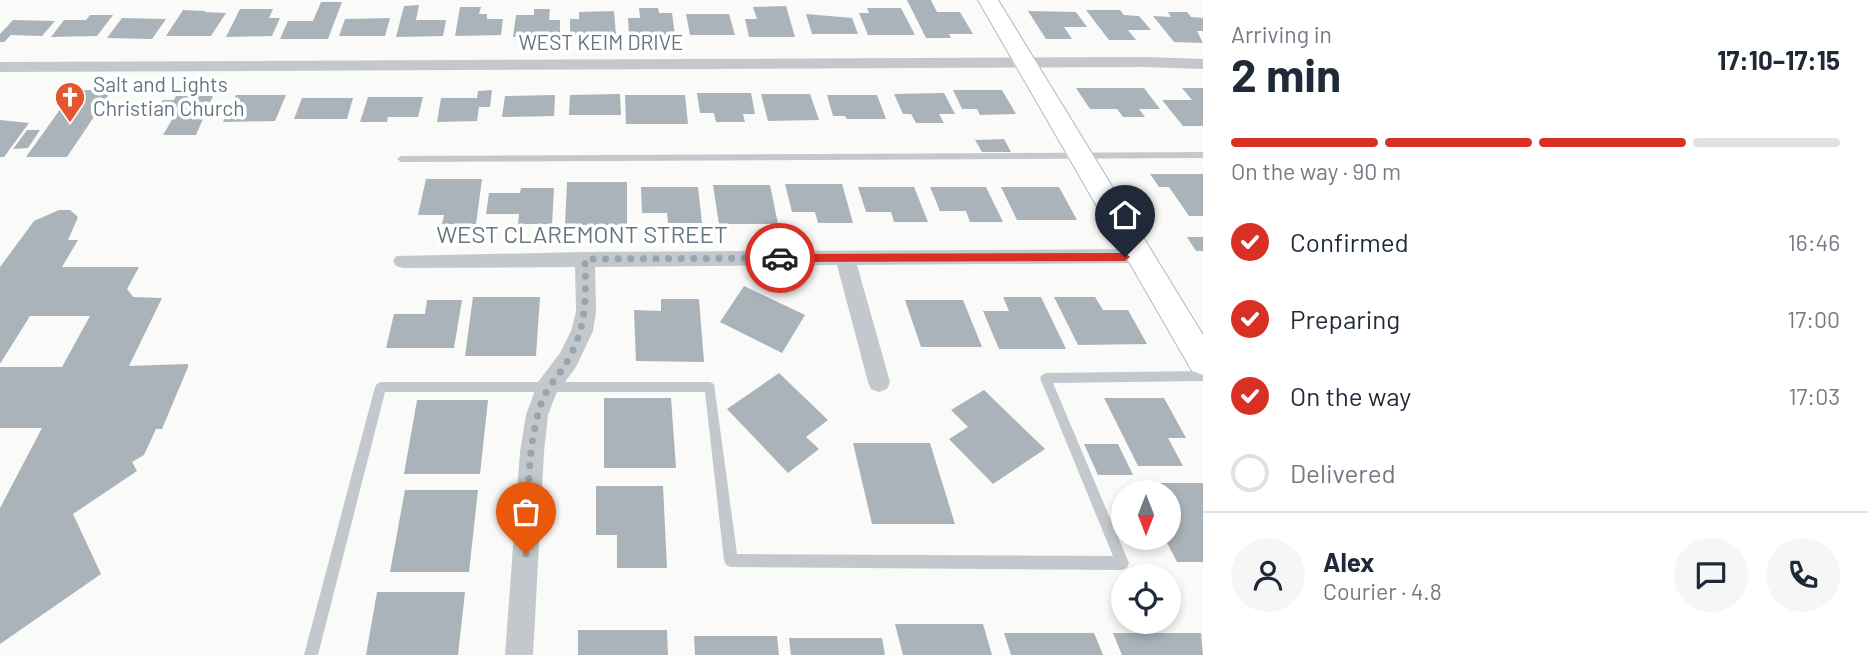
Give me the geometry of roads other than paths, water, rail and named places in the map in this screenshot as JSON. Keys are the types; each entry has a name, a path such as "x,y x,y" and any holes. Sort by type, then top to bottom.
{"street":[{"path":"988,0 1203,362"},
{"name":"WEST KEIM DRIVE","path":"0,67 1025,62 1203,64"},
{"path":"845,257 879,382"},
{"name":"WEST CLAREMONT STREET","path":"403,261 1141,257"},
{"path":"519,655 532,452 537,415 546,389 568,360 582,331 586,312 585,259"}],"lane":[{"path":"401,159 1203,155"},
{"path":"311,655 381,387 710,387 731,560 1122,563 1046,378 1203,376"}],"place":[{"name":"Salt and Lights Christian Church","path":"70,124"}]}
